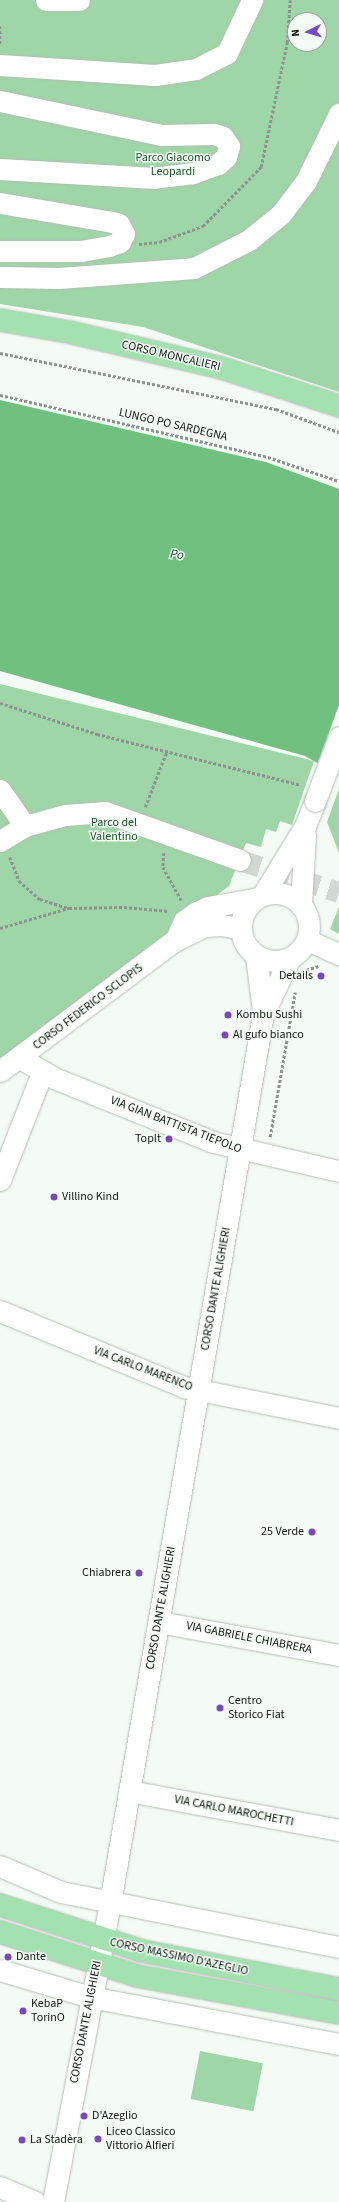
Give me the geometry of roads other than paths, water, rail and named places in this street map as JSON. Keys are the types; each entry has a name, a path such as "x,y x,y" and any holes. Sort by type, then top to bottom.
{"main road":[{"name":"CORSO MONCALIERI","path":"0,320 70,332 222,368 339,406"},
{"name":"CORSO MASSIMO D'AZEGLIO","path":"0,1905 102,1940 339,1989"},
{"name":"CORSO MASSIMO D'AZEGLIO","path":"0,1932 97,1965 137,1976 339,2013"}],"street":[{"path":"46,0 79,0"},
{"path":"0,65 155,75 196,69 227,53 252,0"},
{"path":"0,101 161,135 214,134 223,137 229,146 226,157 218,164 193,173 155,178 0,169"},
{"path":"0,276 59,278 194,268 249,240 281,214 306,181 339,114"},
{"path":"0,203 112,222 119,224 124,234 120,242 109,246 80,251 0,251"},
{"path":"305,826 260,896 247,907 241,929 246,944 256,956 294,965 307,940 307,915 301,904 305,826 310,794 339,737"},
{"path":"0,790 25,826"},
{"path":"5,849 25,826 66,815 105,812 139,822 164,834 240,860"},
{"path":"260,896 279,893 301,904"},
{"name":"CORSO FEDERICO SCLOPIS","path":"174,941 184,921 195,913 208,907 260,896"},
{"name":"CORSO FEDERICO SCLOPIS","path":"0,1071 20,1058 174,941 205,926 222,925 241,929"},
{"path":"307,940 331,959"},
{"name":"CORSO DANTE ALIGHIERI","path":"53,2202 90,1996 110,1903 263,1014 256,956"},
{"name":"CORSO DANTE ALIGHIERI","path":"263,1014 294,965"},
{"name":"VIA GIAN BATTISTA TIEPOLO","path":"20,1058 42,1073 240,1150 339,1172"},
{"path":"0,1180 42,1073"},
{"name":"VIA CARLO MARENCO","path":"0,1311 199,1391 339,1418"},
{"name":"VIA GABRIELE CHIABRERA","path":"159,1622 339,1655"},
{"name":"VIA CARLO MAROCHETTI","path":"129,1791 339,1830"},
{"path":"0,1866 61,1892 110,1903 339,1947"},
{"path":"0,1970 90,1996 339,2044"},
{"path":"0,2187 35,2202"}],"water":[{"name":"Po","path":"0,400 266,462 339,489 339,775 305,756 0,671"}],"tunnel":[{"path":"240,860 339,892"}],"place":[{"name":"Details","path":"321,976"},
{"name":"Kombu Sushi","path":"228,1015"},
{"name":"Al gufo bianco","path":"225,1035"},
{"name":"TopIt","path":"169,1139"},
{"name":"Villino Kind","path":"54,1197"},
{"name":"25 Verde","path":"312,1532"},
{"name":"Chiabrera","path":"139,1573"},
{"name":"Centro Storico Fiat","path":"220,1708"},
{"name":"Dante","path":"8,1957"},
{"name":"KebaP TorinO","path":"23,2011"},
{"name":"D'Azeglio","path":"84,2116"},
{"name":"Liceo Classico Vittorio Alfieri","path":"98,2139"},
{"name":"La Stadèra","path":"22,2140"}],"park label":[{"name":"Parco Giacomo Leopardi","path":"173,165"},
{"name":"Parco del Valentino","path":"114,830"}]}
